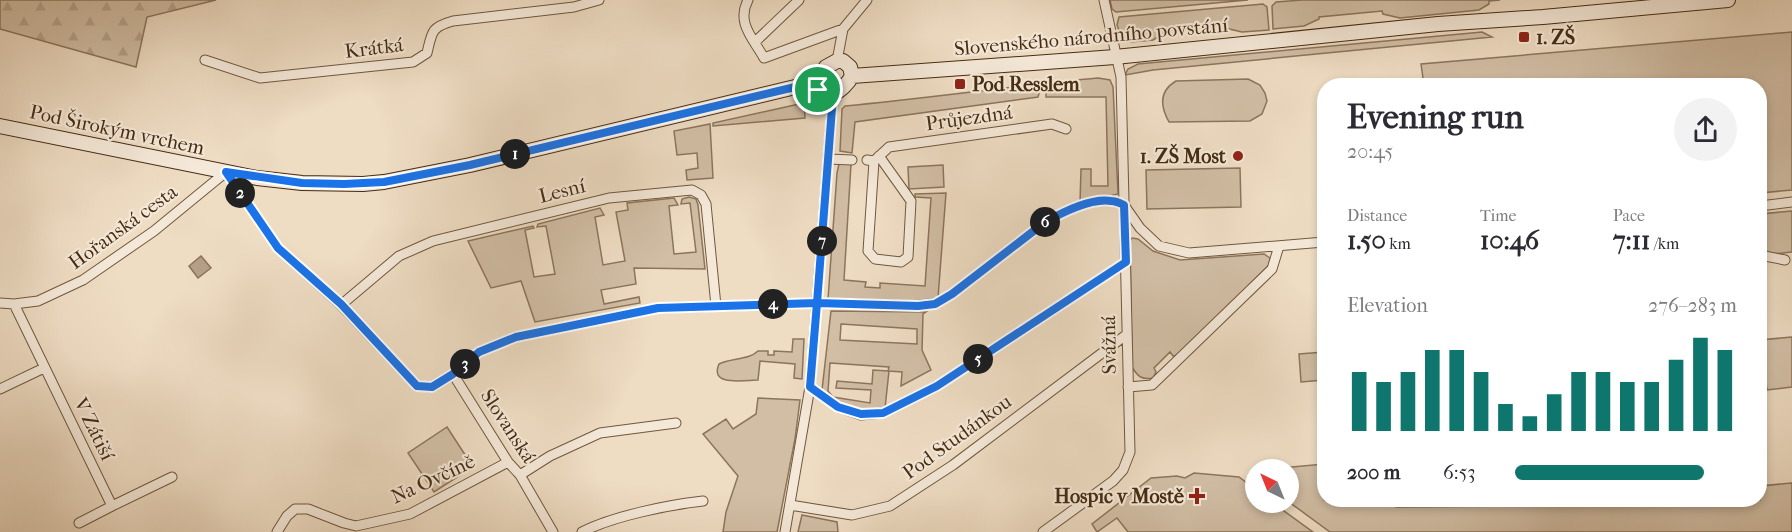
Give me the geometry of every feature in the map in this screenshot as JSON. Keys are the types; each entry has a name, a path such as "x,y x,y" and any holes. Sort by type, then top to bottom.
{"street":[{"name":"Krátká","path":"205,60 260,78 413,62 427,54 432,33 439,25 453,21 574,7 599,0"},
{"path":"748,0 742,11 743,21 764,58 843,29"},
{"path":"755,42 799,0"},
{"path":"837,62 843,29 867,0"},
{"name":"Svážná","path":"1043,532 1113,481 1123,470 1130,452 1121,77 1104,0"},
{"name":"Slovenského národního povstání","path":"852,76 1115,57 1438,24 1728,0"},
{"path":"226,172 302,183 384,182 470,165 816,82 826,67 837,62 843,61 850,67 852,76 843,88 833,95 823,94 818,90 816,82"},
{"path":"784,532 810,387 833,95"},
{"name":"Průjezdná","path":"874,159 889,147 1052,124 1066,129"},
{"name":"Pod Širokým vrchem","path":"0,126 226,172"},
{"path":"828,159 852,160"},
{"path":"874,159 911,201 908,257 901,262 875,259 868,251 874,159"},
{"path":"226,172 278,248 341,304 417,386 432,387 453,374 479,352 516,337 658,308 817,303 918,306 935,304 952,294 1044,223 1060,214 1085,205 1110,200 1124,205 1140,228 1159,246 1189,253 1317,243"},
{"name":"Hořanská cesta","path":"0,303 38,301 83,280 154,231 226,172"},
{"name":"Lesní","path":"341,304 399,256 433,241 609,198 692,190 701,195 706,204 716,306"},
{"path":"1767,205 1792,202"},
{"path":"1128,387 1152,385 1272,269 1279,246"},
{"path":"1767,256 1785,260"},
{"path":"810,387 838,407 861,414 883,413 937,386 1126,262"},
{"name":"V Zátiší","path":"14,304 112,507"},
{"name":"Pod Studánkou","path":"790,505 852,515 890,506 953,465 1126,335"},
{"path":"0,389 44,368"},
{"name":"Slovanská","path":"453,374 508,462 520,475 553,532"},
{"path":"520,475 550,456 600,433 676,423"},
{"name":"Na Ovčíně","path":"277,532 287,516 295,509 308,509 344,524 356,526 410,514 508,462"},
{"path":"79,523 172,477"},
{"path":"582,532 595,525 677,504 703,501"}],"green space":[{"path":"0,0 216,0 147,17 136,67 0,29"},
{"path":"1110,0 1248,0 1116,12 1112,9"},
{"path":"1500,0 1489,1 1489,4 1479,10 1400,18 1383,14 1382,11 1319,17 1304,26 1273,29 1272,6 1276,2"},
{"path":"1263,4 1267,7 1269,30 1242,32 1225,28 1224,25 1163,31 1163,34 1153,40 1131,42 1131,37 1121,36 1117,25 1119,17"},
{"path":"1482,32 1492,37 1153,70 1125,75 1128,69 1138,64"},
{"path":"1792,32 1792,190 1767,192 1767,78 1423,78 1421,64"},
{"path":"1098,78 1110,80 1113,87 1118,194 1080,203 1081,169 1091,169 1091,186 1108,186 1106,97 1046,97 1046,91 1040,90 1038,97 855,122 852,153 840,151 842,109 845,106"},
{"path":"1248,79 1260,85 1267,101 1262,114 1250,121 1169,122 1166,116 1163,105 1164,94 1166,89 1176,81"},
{"path":"804,103 805,118 713,126 713,123"},
{"path":"710,124 713,178 687,180 686,170 698,168 697,153 677,155 674,131"},
{"path":"839,164 851,164 844,280 866,282 865,287 880,288 880,283 925,286 931,198 915,197 915,194 946,193 938,298 906,302 828,299"},
{"path":"943,165 944,187 909,189 908,167"},
{"path":"1240,168 1241,207 1147,209 1146,170"},
{"path":"689,197 696,199 698,205 705,269 634,268 636,284 601,290 604,304 639,297 640,303 535,322 521,281 491,288 468,241 533,226 534,228 525,230 534,277 555,274 546,226 537,227 538,224 600,208 604,215 595,217 603,265 625,261 616,212 628,210 627,203 674,198 678,205 669,206 674,254 696,252 690,203 681,204 682,199"},
{"path":"1792,211 1792,252 1767,253 1767,213"},
{"path":"1132,238 1138,239 1153,251 1180,260 1264,254 1270,258 1269,265 1179,355 1173,356 1170,352 1154,368 1156,372 1153,378 1146,379 1136,373 1132,367 1130,241"},
{"path":"831,311 926,312 923,314 922,350 931,370 901,386 902,372 889,371 885,408 858,410 851,408 838,402 822,390","holes":["841,324 917,329 917,344 840,340","830,363 889,367 888,371 873,370 872,384 837,381 836,388 871,390 870,403 833,397 828,391"]},
{"path":"1792,337 1792,387 1767,390 1767,339"},
{"path":"793,339 804,339 802,379 794,378 795,364 760,361 758,380 730,381 719,376 717,371 719,364 724,362 750,356 758,351 768,351 768,355 774,355 774,351 792,352"},
{"path":"1317,353 1317,381 1301,382 1299,354"},
{"path":"758,398 800,400 777,532 723,532 726,512 738,476 703,434 726,419 733,429 756,414"},
{"path":"447,427 473,467 434,492 408,453"},
{"path":"1317,465 1317,507 1767,507 1767,485 1792,483 1792,532 1330,532 1299,509 1299,466"},
{"path":"1194,473 1239,477 1245,482 1245,513 1287,513 1313,532 1128,532 1117,518 1097,532 1092,524 1151,478 1177,476 1185,478"},
{"path":"802,515 837,522 838,532 798,532"}],"shaded area":[{"path":"201,256 211,268 198,278 189,266"}],"place":[{"name":"1. ZŠ","path":"1524,37"},
{"name":"Pod Resslem","path":"960,84"},
{"name":"1. ZŠ Most","path":"1238,156"},
{"name":"Hospic v Mostě","path":"1197,496"}],"route":[{"path":"818,90 816,82 470,165 384,182 302,183 226,172 278,248 341,304 417,386 432,387 453,374 479,352 516,337 658,308 817,303 810,387 838,407 861,414 883,413 937,386 1126,262 1124,205 1110,200 1085,205 1060,214 1044,223 952,294 935,304 918,306 817,303 833,95 823,94 818,90"}]}
